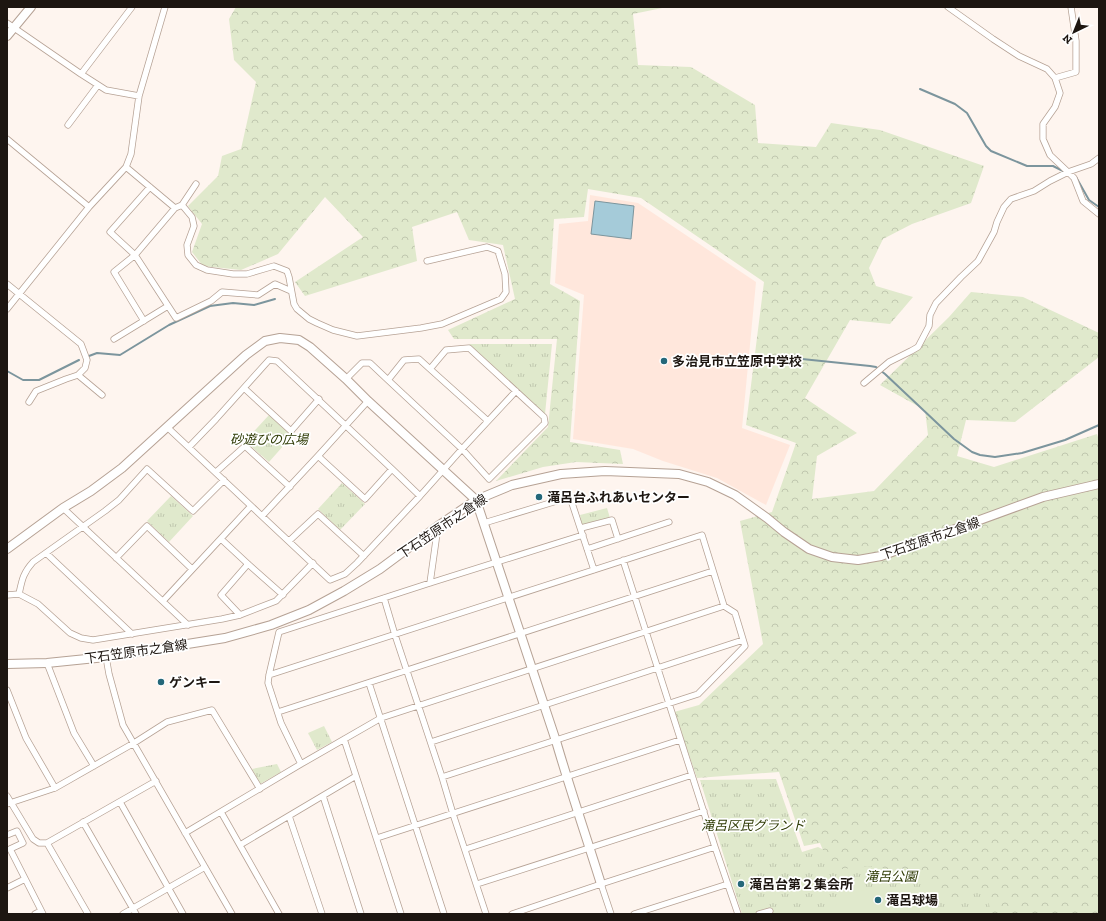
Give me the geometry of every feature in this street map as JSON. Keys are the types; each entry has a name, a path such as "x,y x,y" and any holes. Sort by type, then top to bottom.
{"main road":[{"path":"7,36 10,25 31,7"},
{"path":"7,549 63,508 91,491 122,468 246,355 265,341 280,338 299,340 310,347 346,379 476,500 556,741 601,884"},
{"name":"下石笠原市之倉線","path":"7,664 47,663 106,657 225,638 271,625 309,610 344,591 380,569 476,500 512,485 561,474 605,470 679,474 708,482 735,495 784,532 809,548 832,557 858,560 881,556 1044,497 1099,484"}],"street":[{"path":"81,74 132,7"},
{"path":"7,309 89,207 126,167 132,154 139,96 165,7"},
{"path":"948,7 1019,56 1047,69 1055,78 1060,93 1055,107 1043,124 1043,139 1050,155 1074,178 1084,201 1099,214"},
{"path":"1055,78 1076,72 1076,41 1071,7"},
{"path":"10,25 106,90 139,96"},
{"path":"68,125 98,85"},
{"path":"7,139 89,207"},
{"path":"864,383 889,362 918,347 929,326 930,315 936,303 978,261 994,232 1004,207 1011,199 1034,191 1068,172 1091,164 1099,158"},
{"path":"126,167 175,208"},
{"path":"144,321 114,272 135,255 175,208 182,205 196,184"},
{"path":"150,187 110,232 135,255 176,318 210,301 222,292 258,295 275,284 291,291"},
{"path":"182,205 192,217 194,226 187,245 188,254 196,265 207,270 233,274 247,274 274,266 287,271 294,304 297,309 309,319 333,330 358,336 442,324 501,299 506,292 505,274 498,252 488,247 427,260"},
{"path":"7,284 81,344 87,360 85,368 78,375 36,391 29,402"},
{"path":"114,339 168,306"},
{"path":"346,379 362,362 370,363 462,449 489,478 545,423 544,417 469,348 446,350 430,369"},
{"path":"388,380 404,360 419,358 488,421"},
{"path":"189,447 269,360 277,361 420,496"},
{"path":"78,375 102,395"},
{"path":"244,388 291,431 319,400"},
{"path":"167,427 330,580 345,574 364,556 516,391"},
{"path":"262,516 368,401"},
{"path":"216,472 245,446 290,487"},
{"path":"318,456 365,499 392,469"},
{"path":"19,594 26,570 33,562 119,500 147,470 193,511 224,480"},
{"path":"484,523 570,497 594,570"},
{"path":"163,601 251,506"},
{"path":"63,508 188,625"},
{"path":"289,541 318,514 364,556"},
{"path":"581,528 612,520 618,539"},
{"path":"587,549 669,522"},
{"path":"116,558 147,526 192,569"},
{"path":"430,583 438,526"},
{"path":"279,632 497,561 583,535"},
{"path":"269,674 702,536 724,606 735,613 745,646 698,694 442,777"},
{"path":"221,539 283,594"},
{"path":"46,553 132,634"},
{"path":"623,560 715,848 738,914"},
{"path":"240,615 221,595 248,564"},
{"path":"7,595 19,594 38,604 70,633 81,638 93,640 240,615 276,601 313,564"},
{"path":"278,712 713,571"},
{"path":"384,598 486,914"},
{"path":"186,833 381,718 724,606"},
{"path":"281,621 268,684 281,723 301,764"},
{"path":"431,742 743,640"},
{"path":"106,657 109,674 123,725 232,914"},
{"path":"47,663 74,733 94,766"},
{"path":"369,683 444,914"},
{"path":"7,690 26,738 56,788"},
{"path":"9,803 56,788 167,722 212,710 260,789"},
{"path":"344,739 401,914"},
{"path":"377,838 680,740"},
{"path":"466,849 692,774"},
{"path":"240,845 356,776"},
{"path":"7,796 9,803 33,839 39,843 47,843 156,781"},
{"path":"323,796 361,914"},
{"path":"120,802 183,914"},
{"path":"477,884 704,811"},
{"path":"221,812 279,914"},
{"path":"289,816 322,914"},
{"path":"83,822 136,914"},
{"path":"7,834 17,831 23,843 8,850 42,912 35,914"},
{"path":"47,843 88,914"},
{"path":"512,914 715,848"},
{"path":"123,914 205,867"},
{"path":"7,888 25,879"},
{"path":"601,884 611,914"},
{"path":"634,914 728,884"},
{"path":"759,914 770,911"}],"shaded area":[{"name":"多治見市立笠原中学校","path":"590,195 638,203 756,282 742,428 790,445 766,505 717,478 663,461 633,449 573,439 584,295 555,283 559,224 588,221"}],"green space":[{"path":"236,7 667,7 633,14 638,65 691,67 755,105 758,143 816,147 831,123 880,130 984,166 971,203 912,224 883,239 869,268 876,286 913,297 890,324 850,320 805,398 857,433 817,456 812,499 874,491 928,435 925,410 880,385 949,317 971,292 1023,297 1099,333 1099,357 1015,422 966,420 957,456 994,467 1097,434 1099,440 1099,914 992,914 985,891 948,900 917,876 875,866 831,870 820,843 804,846 779,772 697,778 674,712 699,705 763,644 740,521 772,512 796,443 746,425 764,282 641,198 588,189 584,217 554,219 550,284 580,301 570,442 620,450 623,464 576,462 543,467 496,481 548,427 557,339 454,339 448,330 515,299 503,245 469,240 457,212 412,227 417,261 305,296 295,282 363,237 325,197 278,254 241,270 203,266 192,252 202,224 188,206 218,176 222,156 241,149 256,82 234,60 229,19"},
{"path":"469,344 552,344 545,414"},
{"name":"砂遊びの広場","path":"269,415 292,436 269,462 245,441"},
{"path":"342,483 365,504 340,530 318,509"},
{"path":"171,496 193,516 169,542 147,521"},
{"path":"607,508 610,518 582,526 580,515"},
{"path":"324,726 332,742 317,750 308,733"},
{"path":"277,764 281,772 260,784 252,769"},
{"name":"滝呂公園","path":"776,779 802,852 818,847 845,860 874,838 1063,914 742,914 700,780"},
{"name":"滝呂球場","path":"870,888 896,890 923,904 932,914 828,914 844,896"}],"water":[{"path":"595,201 634,206 631,239 591,234"}],"waterway":[{"path":"920,89 955,104 967,113 986,146 991,151 1027,166 1053,166 1065,172"},
{"path":"1076,177 1089,200 1099,207"},
{"path":"89,356 97,353 120,355 169,325 210,306 233,303 254,305 275,299"},
{"path":"802,359 876,367 954,439 972,452 980,455 995,457 1022,453 1065,440 1099,425"},
{"path":"7,371 23,380 39,380 79,360"}],"place":[{"name":"多治見市立笠原中学校","path":"664,361"},
{"name":"滝呂台ふれあいセンター","path":"539,497"},
{"name":"ゲンキー","path":"161,682"},
{"name":"滝呂台第２集会所","path":"741,884"},
{"name":"滝呂球場","path":"878,900"}],"park label":[{"name":"滝呂区民グランド","path":"753,825"}]}
